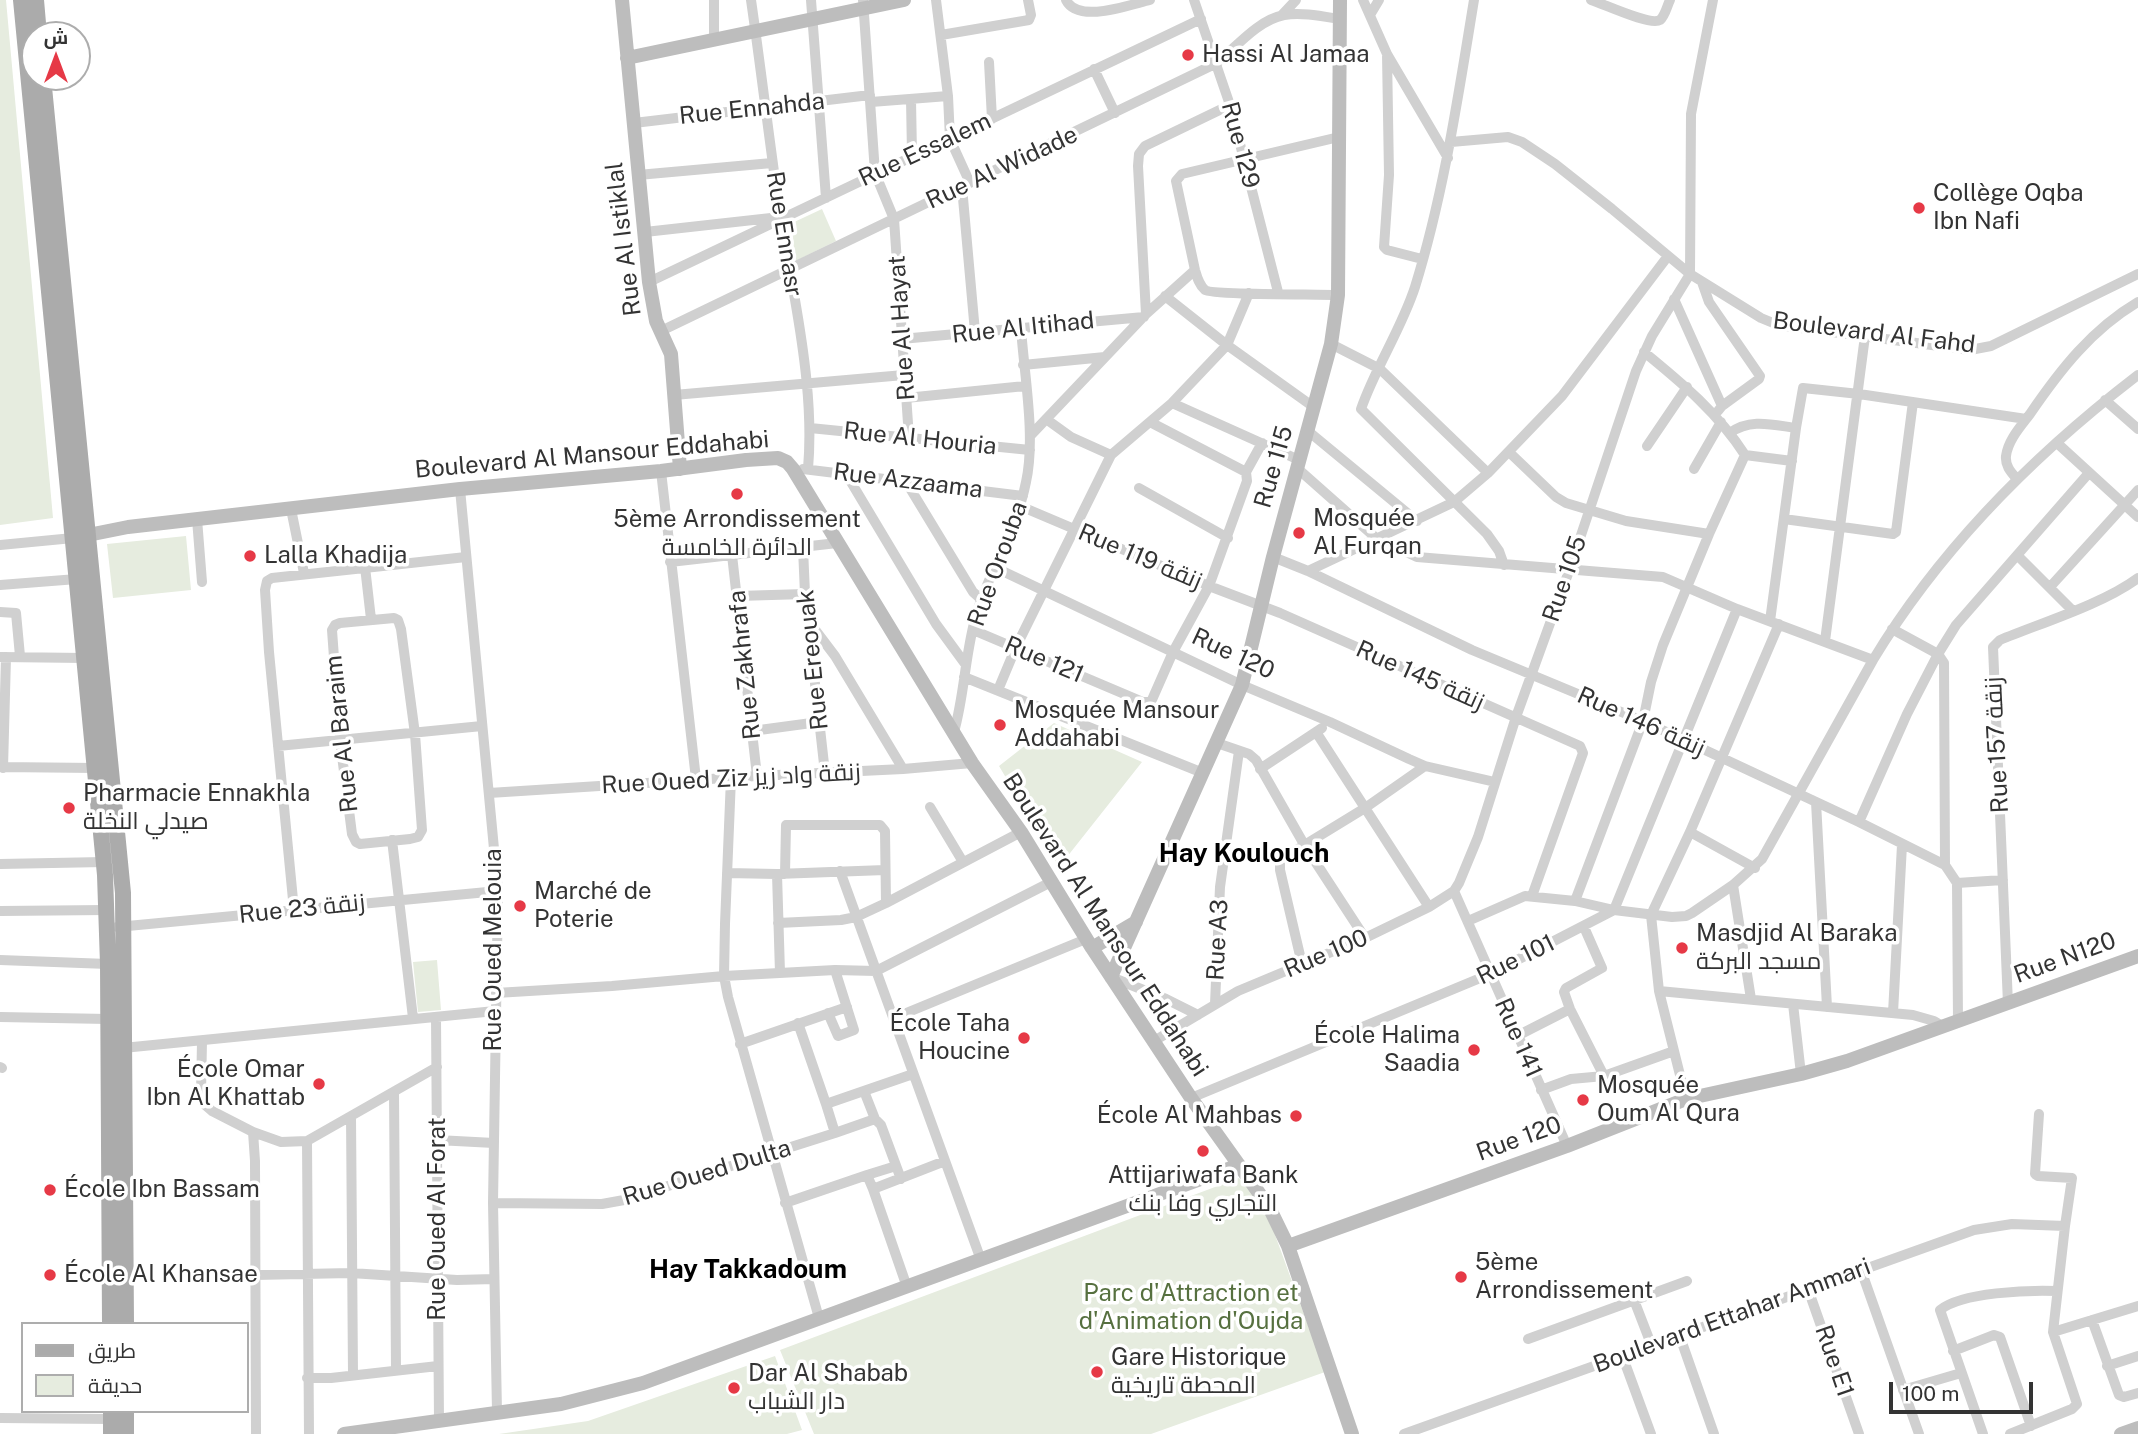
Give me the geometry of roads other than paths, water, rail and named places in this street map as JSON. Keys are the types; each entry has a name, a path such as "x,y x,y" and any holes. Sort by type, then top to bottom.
{"main road":[{"path":"21,0 44,160 81,536 123,892 113,921 108,964 110,1322"},
{"path":"36,0 38,21"},
{"path":"43,91 44,160"},
{"path":"81,536 77,579 104,862 113,921 123,1048 126,1322"},
{"path":"126,1413 126,1434"}],"street":[{"name":"Rue Al Istiklal","path":"622,0 649,282 656,321 671,354 680,469"},
{"path":"714,0 714,39"},
{"name":"Rue Ennasr","path":"751,0 780,219 794,294 806,384 810,428 801,469"},
{"path":"811,0 826,198"},
{"path":"627,58 813,19 863,4 904,0"},
{"path":"936,0 948,96 950,139 966,185 975,332"},
{"path":"941,35 1029,20 1031,15 1028,0"},
{"path":"1066,0 1072,9 1079,12 1097,12 1150,0"},
{"name":"Rue 129","path":"1195,0 1230,105 1279,292"},
{"name":"Rue Al Widade","path":"661,331 1217,63 1257,29 1282,15 1296,0"},
{"name":"Rue 115","path":"1111,977 1242,685 1273,556 1331,344 1338,295 1340,0"},
{"path":"1363,0 1387,54 1448,158"},
{"path":"1370,15 1379,0"},
{"path":"1474,0 1448,158 1422,259 1407,309 1361,407 1495,545 1504,565"},
{"path":"1591,0 1611,3 1648,22 1655,22 1663,16 1670,0"},
{"path":"1690,274 1691,114 1713,0"},
{"name":"Rue Al Hayat","path":"863,4 875,173 894,219 909,438"},
{"path":"1282,15 1339,19"},
{"name":"Rue Essalem","path":"649,282 1201,19"},
{"path":"1387,54 1389,175 1384,247 1389,251 1422,259"},
{"path":"989,62 992,119"},
{"path":"1094,69 1115,113"},
{"name":"Rue Ennahda","path":"634,123 765,107 871,98 948,96"},
{"path":"911,99 912,155"},
{"path":"1145,315 1139,154 1145,146 1230,105"},
{"path":"1338,295 1279,292 1220,294 1207,291 1199,282 1195,270 1177,178 1182,174 1339,137"},
{"name":"Boulevard Al Fahd","path":"1451,142 1508,137 1522,142 1555,164 1690,274 1772,323 1970,350 1985,348 2138,274"},
{"path":"638,174 772,163"},
{"path":"645,232 780,219"},
{"path":"1308,571 1454,502 1488,473 1562,396 1668,256"},
{"path":"1030,436 1145,315 1195,270"},
{"name":"Rue 105","path":"1454,891 1467,869 1628,391 1644,352 1690,274"},
{"path":"1694,469 1719,414 1760,376 1709,302 1702,282"},
{"path":"998,690 1016,647 1111,455 1172,404 1227,345 1249,293"},
{"path":"1165,296 1227,345 1315,408"},
{"path":"1674,299 1719,414 1745,455 1791,461"},
{"path":"2017,479 2008,468 2006,457 2011,440 2062,369 2085,343 2116,316 2138,302"},
{"name":"Rue Al Itihad","path":"901,339 1145,315"},
{"name":"Rue Orouba","path":"954,732 961,709 973,630 1021,501 1030,450 1021,328"},
{"path":"1825,641 1865,336"},
{"path":"1331,344 1380,369 1488,473"},
{"path":"1644,352 1719,414"},
{"path":"1023,365 1105,358"},
{"path":"674,395 904,375"},
{"path":"1468,920 1520,897 1532,896 1651,915 1686,916 1755,868 1800,794 1892,629 1949,553 2017,479 2105,400 2138,375"},
{"path":"906,398 1025,386"},
{"path":"1647,446 1686,387"},
{"path":"1686,1099 1659,991 1651,915 1690,832 1774,623 1791,461 1803,388 2026,419"},
{"path":"2105,400 2138,429"},
{"path":"1784,519 1893,534 1896,532 1913,402"},
{"path":"1172,404 1262,443 1298,464 1376,538 1418,557 1663,577 1737,609 1873,660"},
{"path":"1046,419 1071,437 1111,455"},
{"path":"1150,422 1246,472"},
{"path":"1730,433 1747,423 1796,428"},
{"name":"Rue Al Houria","path":"810,428 1030,450"},
{"path":"1308,430 1417,521"},
{"path":"1173,652 1209,586 1247,481 1246,472 1262,443"},
{"path":"2057,443 2138,517"},
{"path":"1510,453 1558,498 1626,521 1709,534"},
{"path":"1575,901 1643,721 1657,663 1709,534 1745,455"},
{"name":"Boulevard Al Mansour Eddahabi","path":"81,536 118,528 746,460 778,458 801,469 837,542 972,763 1021,832 1089,943 1191,1098 1269,1207 1288,1246 1352,1434"},
{"name":"Rue Azzaama","path":"801,469 905,480 1021,501"},
{"path":"661,471 696,779"},
{"path":"845,472 965,671 998,690 1203,773"},
{"path":"1859,822 1890,749 1938,654 1965,613 2088,474"},
{"path":"905,480 973,592 982,600"},
{"path":"1139,488 1228,538"},
{"name":"Rue Oued Melouia","path":"460,489 498,891 494,1143 497,1412"},
{"path":"2050,587 2138,491"},
{"name":"Rue 119 زنقة","path":"1021,501 1075,530 1261,606"},
{"path":"292,509 304,573"},
{"path":"197,519 202,582"},
{"path":"0,545 81,536"},
{"path":"670,562 837,542"},
{"name":"Rue Ereouak","path":"803,548 805,594 825,773"},
{"name":"Rue Zakhrafa","path":"732,555 757,776"},
{"name":"Rue 146 زنقة","path":"1273,556 1472,650 1643,721 1945,865"},
{"path":"2018,556 2073,611"},
{"path":"294,909 269,652 265,590 267,581 304,573 466,557"},
{"path":"365,566 370,619"},
{"name":"Rue 120","path":"996,568 1242,685 1425,766 1495,782"},
{"name":"Rue 157 زنقة","path":"2008,1004 1993,647 2000,640 2073,611 2121,589 2138,578"},
{"path":"0,585 77,579"},
{"path":"738,596 805,594"},
{"name":"Rue 145 زنقة","path":"1261,606 1580,746 1583,753 1532,896"},
{"path":"1614,910 1737,609"},
{"path":"0,612 16,613 20,656"},
{"name":"Rue Al Baraim","path":"394,618 400,625 415,734 422,830 415,838 360,844 354,839 340,740 332,630 335,625 394,618"},
{"path":"810,623 835,656 903,769"},
{"path":"1659,991 1892,1013 1951,1024 1957,883 1945,865 1944,660 1892,629"},
{"name":"Rue 121","path":"973,630 1149,703 1173,652"},
{"path":"85,658 3,657 2,768 96,768"},
{"path":"752,731 819,722"},
{"path":"1260,769 1330,722"},
{"path":"278,746 482,726"},
{"path":"1316,732 1429,907"},
{"path":"1217,743 1253,756 1305,846 1365,938"},
{"name":"Rue A3","path":"1215,1004 1222,875 1239,751"},
{"name":"Rue Oued Ziz زنقة واد زيز","path":"489,793 972,763"},
{"path":"1302,964 1279,866 1282,859 1365,808 1425,766"},
{"path":"731,778 724,976 732,1017 819,1318"},
{"path":"1816,802 1827,1007"},
{"path":"930,807 963,862"},
{"path":"780,973 778,923 785,830 788,825 882,827 885,831 886,903"},
{"path":"778,923 841,920 856,916 1021,832"},
{"path":"1690,832 1755,868"},
{"path":"392,840 413,1018"},
{"path":"1892,1013 1902,845"},
{"path":"0,864 104,862"},
{"path":"727,873 885,870"},
{"path":"840,872 981,1260"},
{"path":"1957,883 2003,880"},
{"path":"496,993 724,976 835,970 876,971 1051,882"},
{"path":"1733,885 1751,999"},
{"name":"Rue 23 زنقة","path":"0,911 113,921 498,891"},
{"name":"Rue 100","path":"1154,1041 1238,991 1365,938 1429,907 1454,891"},
{"name":"Rue 141","path":"1454,891 1567,1146"},
{"name":"Rue 101","path":"1191,1098 1490,974 1614,910"},
{"path":"894,1017 1089,943 1136,922"},
{"path":"1584,927 1602,968 1565,990 1564,994 1604,1076"},
{"name":"Rue N120","path":"2008,1004 2138,956"},
{"path":"0,960 108,964"},
{"path":"828,1013 839,1036 854,1030 835,970"},
{"path":"1111,977 1198,1015"},
{"path":"1793,1003 1801,1074"},
{"name":"Rue 120","path":"1288,1246 1567,1146 1686,1099 1801,1074 2008,1004"},
{"path":"740,1044 847,1007"},
{"path":"1517,1036 1570,1009"},
{"path":"123,1048 495,1011"},
{"path":"0,1017 108,1019"},
{"name":"Rue Oued Al Forat","path":"436,1017 439,1420"},
{"path":"798,1023 835,1133"},
{"path":"202,1041 201,1094 204,1104 212,1111 253,1132 281,1142 307,1141 437,1067"},
{"path":"1541,1090 1571,1079 1604,1076 1674,1051"},
{"path":"826,1104 913,1074"},
{"path":"864,1091 875,1119 881,1125 901,1180"},
{"path":"394,1092 396,1370"},
{"path":"2010,1434 2077,1406 2053,1332 2072,1178 2035,1174 2039,1114"},
{"path":"351,1116 353,1374"},
{"name":"Rue Oued Dulta","path":"494,1203 602,1203 624,1200 875,1119"},
{"path":"253,1132 256,1434"},
{"path":"437,1140 494,1143"},
{"path":"307,1141 309,1434"},
{"path":"873,1189 945,1161"},
{"path":"344,1434 577,1401 643,1383 1238,1165"},
{"path":"785,1203 896,1166"},
{"path":"867,1175 907,1287"},
{"name":"Boulevard Ettahar Ammari","path":"1404,1434 1984,1227 2012,1224 2064,1226"},
{"path":"1861,1270 1919,1434"},
{"path":"255,1275 351,1273 494,1279"},
{"path":"1528,1339 1687,1281"},
{"name":"Rue E1","path":"1808,1289 1860,1434"},
{"path":"1983,1434 1940,1313 1944,1307 1959,1301 1990,1295 2057,1291"},
{"path":"1634,1300 1651,1344"},
{"path":"2053,1332 2138,1307"},
{"path":"2092,1320 2120,1396 2138,1393"},
{"path":"1679,1334 1714,1434"},
{"path":"1953,1351 1994,1335 2000,1337 2031,1426"},
{"path":"1622,1355 1651,1434"},
{"path":"2107,1366 2138,1356"},
{"path":"307,1378 331,1378 438,1366"},
{"path":"1903,1390 1961,1373"},
{"path":"0,1416 111,1421"},
{"path":"2121,1434 2138,1428"}],"place":[{"name":"Hassi Al Jamaa","path":"1188,55"},
{"name":"Collège Oqba Ibn Nafi","path":"1919,208"},
{"name":"5ème Arrondissement الدائرة الخامسة","path":"737,494"},
{"name":"Mosquée Al Furqan","path":"1299,533"},
{"name":"Lalla Khadija","path":"250,556"},
{"name":"Mosquée Mansour Addahabi","path":"1000,725"},
{"name":"Pharmacie Ennakhla صيدلي النخلة","path":"69,808"},
{"name":"Marché de Poterie","path":"520,906"},
{"name":"Masdjid Al Baraka مسجد البركة","path":"1682,948"},
{"name":"École Taha Houcine","path":"1024,1038"},
{"name":"École Halima Saadia","path":"1474,1050"},
{"name":"École Omar Ibn Al Khattab","path":"319,1084"},
{"name":"Mosquée Oum Al Qura","path":"1583,1100"},
{"name":"École Al Mahbas","path":"1296,1116"},
{"name":"Attijariwafa Bank التجاري وفا بنك","path":"1203,1151"},
{"name":"École Ibn Bassam","path":"50,1190"},
{"name":"École Al Khansae","path":"50,1275"},
{"name":"5ème Arrondissement","path":"1461,1277"},
{"name":"Gare Historique المحطة تاريخية","path":"1097,1372"},
{"name":"Dar Al Shabab دار الشباب","path":"734,1388"}],"district":[{"name":"Hay Koulouch","path":"1244,854"},
{"name":"Hay Takkadoum","path":"748,1270"}],"park label":[{"name":"Parc d'Attraction et d'Animation d'Oujda","path":"1191,1308"}]}
